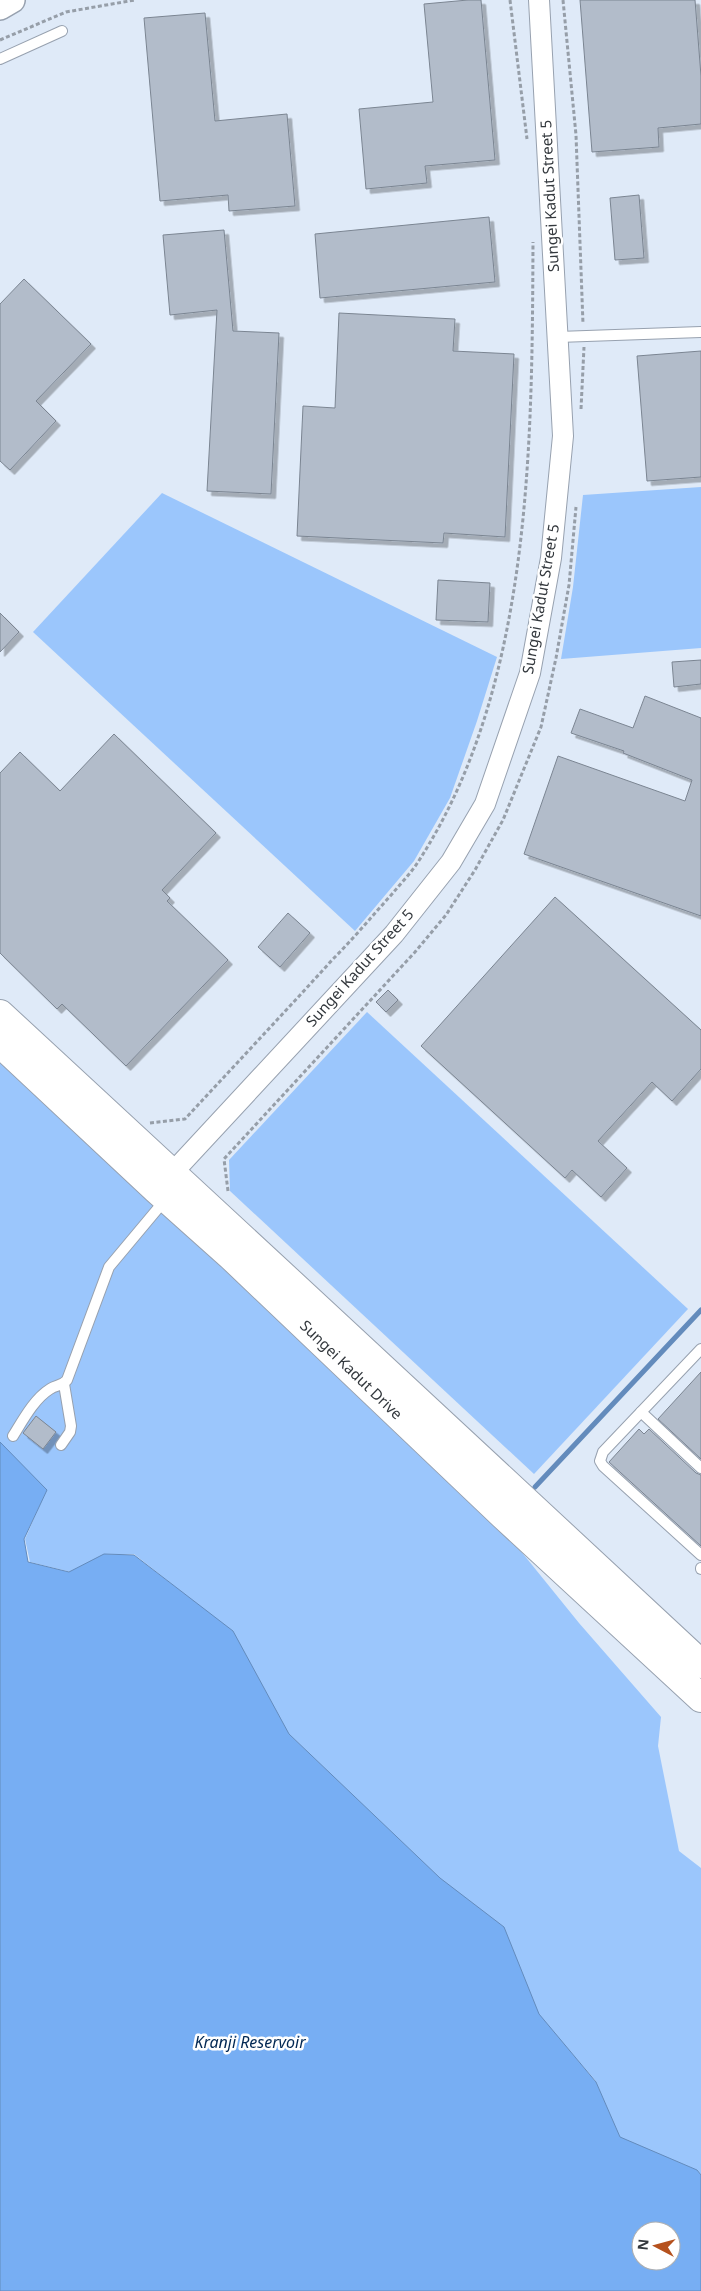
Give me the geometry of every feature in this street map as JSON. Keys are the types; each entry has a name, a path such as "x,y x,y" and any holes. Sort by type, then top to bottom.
{"main road":[{"name":"Sungei Kadut Drive","path":"0,1014 238,1263 496,1508 701,1698"},
{"name":"Sungei Kadut Drive","path":"0,1043 513,1488 701,1664"}],"street":[{"name":"Sungei Kadut Street 5","path":"164,1187 394,934 451,862 485,804 530,673 551,558 564,436 539,0"}],"lane":[{"path":"0,59 62,31"},
{"path":"558,337 701,332"},
{"path":"13,1436 40,1397 51,1388 64,1384 71,1374 109,1267 164,1187"},
{"path":"701,1349 603,1452 600,1461 603,1466 701,1554"},
{"path":"61,1445 70,1432 71,1426 64,1384"},
{"path":"640,1412 701,1468"}],"path":[{"path":"0,40 66,12 135,0"},
{"path":"510,0 528,148"},
{"path":"563,0 576,135 584,337 581,414"},
{"path":"150,1123 185,1119 192,1112 349,943 417,864 454,799 474,746 499,668 512,600 527,460 532,374 533,236"},
{"path":"228,1191 224,1159 415,952 446,915 461,893 503,820 540,727 544,710 569,585 576,501"}],"shaded area":[{"path":"701,487 701,648 561,659 573,587 583,495"},
{"path":"162,493 497,657 450,798 414,861 355,931 33,632"},
{"path":"367,1012 688,1309 534,1474 230,1191 229,1160"},
{"path":"0,1056 444,1456 579,1623 661,1717 658,1746 679,1851 701,1868 701,2175 697,2170 620,2139 595,2080 538,2014 441,1880 288,1733 231,1631 134,1554 106,1554 71,1572 30,1562 25,1539 46,1491 0,1442"}],"water":[{"name":"Kranji Reservoir","path":"0,1442 47,1490 24,1539 28,1562 69,1572 104,1554 134,1555 233,1631 289,1734 440,1878 504,1927 539,2014 596,2082 620,2137 697,2170 701,2175 701,2291 0,2291"}],"building":[{"path":"481,0 495,160 425,166 427,183 366,189 359,109 433,102 424,4"},
{"path":"580,0 695,0 701,76 701,124 658,128 659,147 592,152"},
{"path":"205,13 215,121 287,114 295,206 229,211 228,195 160,201 144,18"},
{"path":"639,195 644,258 615,260 610,198"},
{"path":"489,217 495,282 320,298 315,234"},
{"path":"224,230 233,331 279,333 271,494 207,491 217,310 170,315 163,235"},
{"path":"24,279 91,344 36,401 56,421 10,470 0,461 0,304"},
{"path":"339,313 455,319 453,351 514,354 505,537 444,533 443,543 297,536 303,406 335,408"},
{"path":"701,351 701,477 647,481 637,356"},
{"path":"438,580 490,583 488,622 436,620"},
{"path":"0,613 19,632 0,652"},
{"path":"701,660 701,684 674,687 672,662"},
{"path":"645,696 701,718 701,916 524,854 558,756 685,801 692,780 623,753 624,751 571,733 580,709 633,728"},
{"path":"114,734 216,833 162,890 170,898 167,901 228,960 126,1066 62,1004 57,1009 0,953 0,773 20,752 60,791"},
{"path":"555,897 701,1030 701,1069 672,1101 652,1082 598,1141 627,1168 601,1197 572,1170 565,1178 421,1046"},
{"path":"288,913 310,933 280,967 258,947"},
{"path":"388,990 398,1000 386,1012 376,1002"},
{"path":"701,1372 701,1459 658,1419"},
{"path":"36,1416 56,1432 43,1449 23,1433"},
{"path":"639,1429 644,1434 649,1429 696,1473 701,1475 701,1546 609,1462"}],"waterway":[{"path":"535,1487 701,1310"}]}
